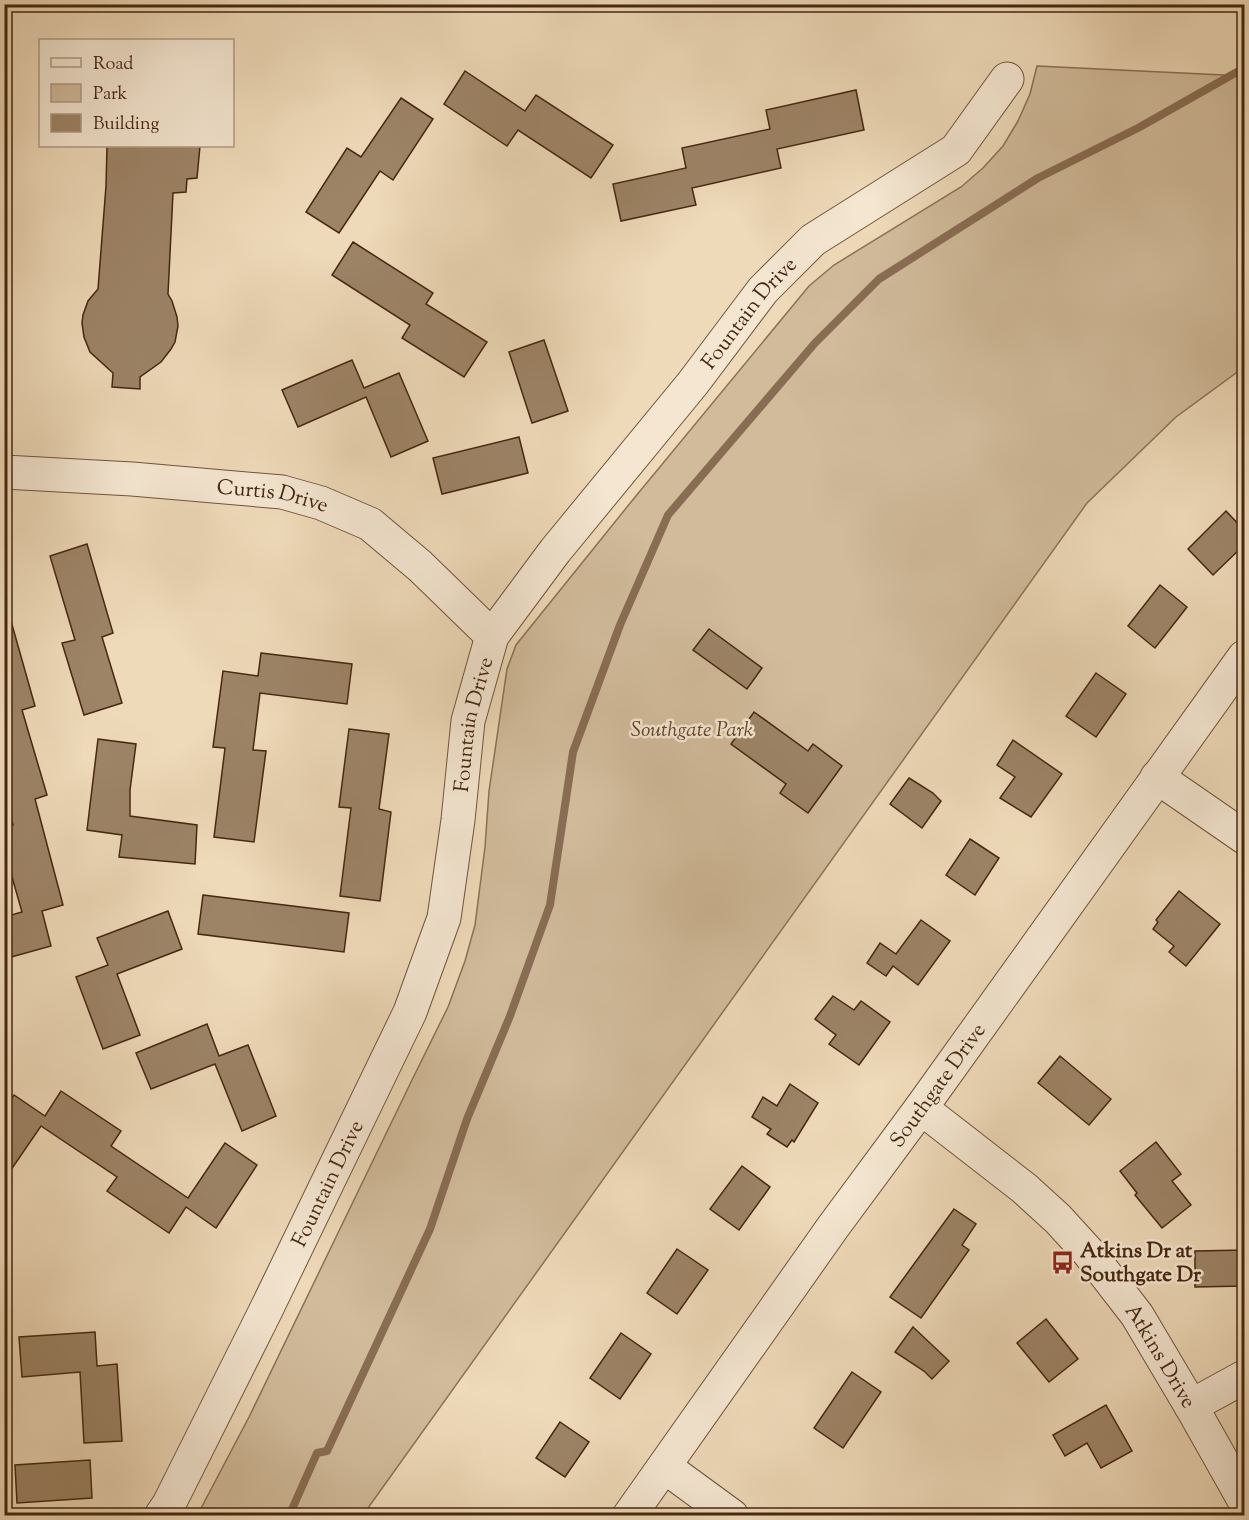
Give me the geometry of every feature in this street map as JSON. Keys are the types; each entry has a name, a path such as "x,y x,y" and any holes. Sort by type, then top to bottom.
{"street":[{"name":"Fountain Drive","path":"161,1515 169,1504 271,1299 414,1002 444,918 458,820 468,721 492,636 555,551 693,383 763,290 813,240 956,150 1007,79"},
{"name":"Curtis Drive","path":"4,472 132,479 282,492 321,503 370,524 420,566 492,636"},
{"name":"Southgate Drive","path":"629,1515 833,1227 1245,657"},
{"path":"1157,777 1245,837"},
{"name":"Atkins Drive","path":"921,1108 1024,1188 1058,1219 1089,1253 1137,1315 1191,1406 1235,1460 1245,1500"},
{"path":"1191,1406 1245,1377"},
{"path":"665,1467 732,1515"}],"green space":[{"name":"Southgate Park","path":"1037,66 1244,76 1244,367 1176,417 1087,503 363,1515 197,1516 249,1417 448,1007 465,961 475,925 485,847 489,791 507,669 516,645 809,286 834,265 961,187 1003,146 1030,94"}],"building":[{"path":"465,71 525,111 536,95 613,145 591,178 518,130 507,146 444,104"},
{"path":"856,90 864,130 777,149 781,168 692,188 696,205 621,221 613,184 686,168 682,148 770,129 766,110"},
{"path":"401,98 433,119 393,180 380,171 339,233 306,212 347,148 361,157"},
{"path":"107,147 200,147 197,178 187,179 186,192 173,193 168,294 177,317 175,342 161,362 140,377 140,389 112,387 113,373 90,352 84,337 83,315 88,301 98,289"},
{"path":"353,242 433,293 426,304 487,342 464,377 402,338 410,325 332,275"},
{"path":"544,340 568,411 532,423 509,352"},
{"path":"352,360 364,388 399,373 428,441 391,457 366,397 298,427 282,390"},
{"path":"519,437 528,473 442,494 433,458"},
{"path":"1226,511 1245,531 1245,544 1213,575 1188,549"},
{"path":"87,544 113,633 102,637 122,703 84,715 62,643 75,640 50,556"},
{"path":"1160,585 1187,607 1155,648 1128,626"},
{"path":"11,621 35,706 22,710 47,795 35,799 63,905 42,911 51,946 4,959 4,917 22,912 4,849 4,827 13,825 4,794 4,622"},
{"path":"709,629 762,668 747,689 693,650"},
{"path":"261,653 352,664 347,704 260,693 253,750 266,751 254,842 214,837 225,748 213,747 223,671 258,676"},
{"path":"1096,673 1126,694 1096,737 1066,716"},
{"path":"754,712 808,751 813,744 842,766 808,813 780,793 786,784 731,744"},
{"path":"349,729 389,734 379,809 391,812 380,901 340,896 351,808 339,807"},
{"path":"98,739 136,744 130,790 130,816 197,825 195,864 119,857 122,835 87,830"},
{"path":"1013,740 1062,774 1031,817 1000,798 1015,777 997,765"},
{"path":"909,778 933,793 941,801 922,828 890,804"},
{"path":"970,839 999,858 975,895 946,875"},
{"path":"1179,891 1220,924 1186,966 1169,952 1174,946 1153,929 1158,922 1156,920"},
{"path":"203,895 349,913 344,952 198,934"},
{"path":"168,911 182,949 117,974 140,1035 103,1049 76,977 108,965 97,938"},
{"path":"921,920 950,941 918,985 893,966 886,976 867,963 880,943 896,954"},
{"path":"833,996 854,1010 861,1001 890,1022 859,1065 829,1044 836,1035 815,1019"},
{"path":"207,1024 219,1056 248,1045 276,1116 242,1131 215,1064 151,1089 136,1053"},
{"path":"1060,1056 1111,1099 1089,1125 1038,1083"},
{"path":"790,1084 818,1103 794,1142 792,1140 787,1147 767,1134 771,1129 752,1117 763,1097 777,1106"},
{"path":"61,1091 121,1131 111,1146 188,1198 225,1143 257,1165 216,1228 186,1207 169,1233 107,1191 117,1177 41,1126 4,1180 4,1109 14,1095 45,1116"},
{"path":"1156,1142 1181,1174 1172,1181 1191,1205 1162,1228 1135,1195 1137,1193 1120,1171"},
{"path":"742,1166 770,1187 739,1230 710,1209"},
{"path":"954,1209 976,1224 962,1245 969,1250 921,1318 890,1297"},
{"path":"677,1249 708,1270 677,1314 647,1293"},
{"path":"1245,1250 1245,1286 1195,1287 1195,1251"},
{"path":"1046,1319 1078,1359 1049,1382 1017,1343"},
{"path":"913,1327 949,1361 932,1379 895,1352"},
{"path":"95,1332 97,1366 117,1364 122,1441 84,1443 80,1372 22,1377 19,1337"},
{"path":"621,1333 651,1354 620,1399 590,1378"},
{"path":"852,1372 881,1392 843,1448 814,1428"},
{"path":"1106,1405 1132,1451 1101,1468 1087,1443 1065,1456 1053,1435"},
{"path":"560,1422 589,1442 565,1477 536,1458"},
{"path":"90,1460 92,1498 17,1503 15,1465"}],"waterway":[{"path":"289,1516 317,1453 327,1451 430,1229 467,1119 510,1016 550,905 573,752 620,625 668,515 815,343 879,279 1038,178 1138,128 1244,68"}],"place":[{"name":"Atkins Dr at Southgate Dr","path":"1062,1262"}]}
